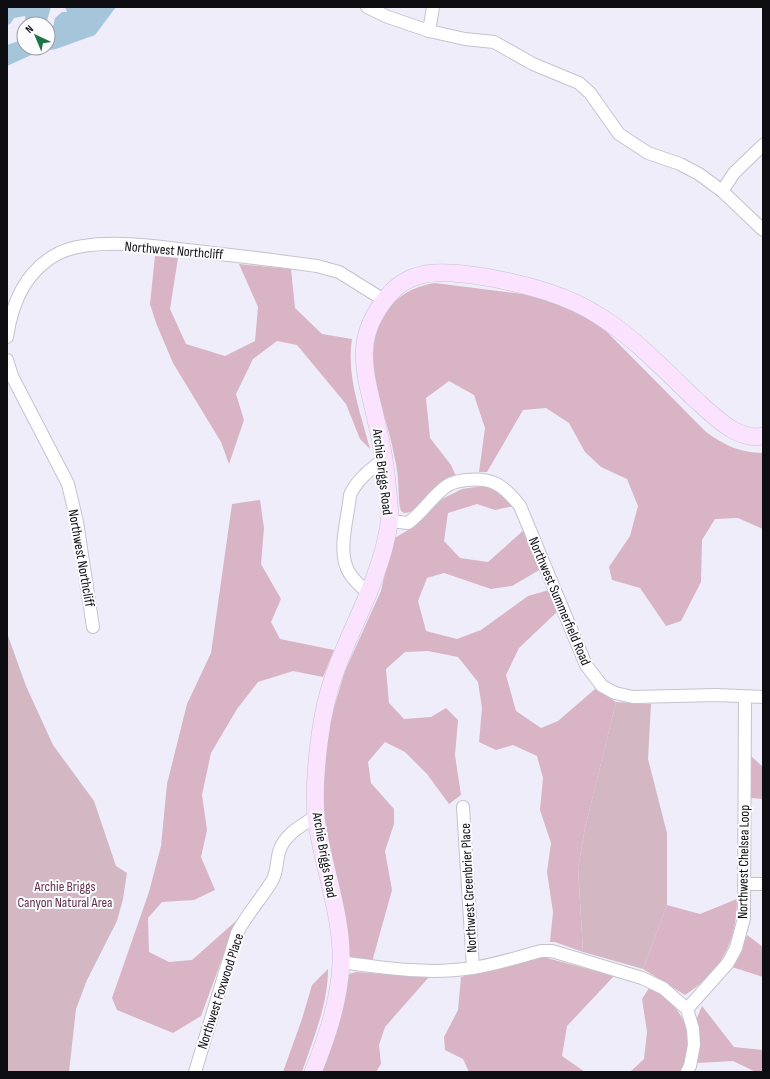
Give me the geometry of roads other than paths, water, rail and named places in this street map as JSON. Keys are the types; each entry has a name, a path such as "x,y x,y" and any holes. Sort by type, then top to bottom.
{"street":[{"path":"367,7 388,17 429,31 494,42 533,64 579,83 590,93 619,134 648,153 680,164 699,174 722,191 763,230"},
{"path":"429,31 433,7"},
{"path":"722,191 734,173 763,145"},
{"name":"Northwest Northcliff","path":"7,337 10,319 20,290 35,270 59,254 73,248 91,244 149,245 317,266 339,272 384,300"},
{"name":"Archie Briggs Road","path":"313,1072 326,1039 334,1010 341,962 334,908 316,816 317,764 326,707 335,671 369,594 380,562 390,522 384,460 366,381 363,358 366,331 384,300 392,290 405,281 422,274 439,272 515,283 559,294 604,318 631,340 722,422 745,435 763,436"},
{"name":"Northwest Northcliff","path":"7,360 12,376 68,484 77,522 94,626"},
{"path":"369,594 349,574 343,560 342,548 350,495 353,488 358,480 384,460"},
{"name":"Northwest Summerfield Road","path":"390,522 408,522 445,486 455,481 482,478 492,481 512,496 520,506 586,666 602,686 615,693 632,697 716,695 763,697"},
{"name":"Northwest Chelsea Loop","path":"687,1009 721,972 736,948 744,918 745,697"},
{"name":"Northwest Greenbrier Place","path":"463,807 473,968"},
{"name":"Northwest Foxwood Place","path":"195,1072 237,932 272,881 275,874 280,849 286,839 294,831 316,816"},
{"path":"744,884 763,884"},
{"path":"341,962 399,969 447,971 473,968 541,951 552,951 642,978 663,988 687,1009 693,1029 694,1045 690,1066 687,1072"}],"water":[{"path":"7,7 51,7 48,16 16,16 10,24 7,25"},
{"path":"65,7 116,7 95,35 56,49 56,17 62,12 67,12"},
{"path":"16,42 16,56 29,56 7,66 7,45"}],"park label":[{"name":"Archie Briggs Canyon Natural Area","path":"65,894"}]}
